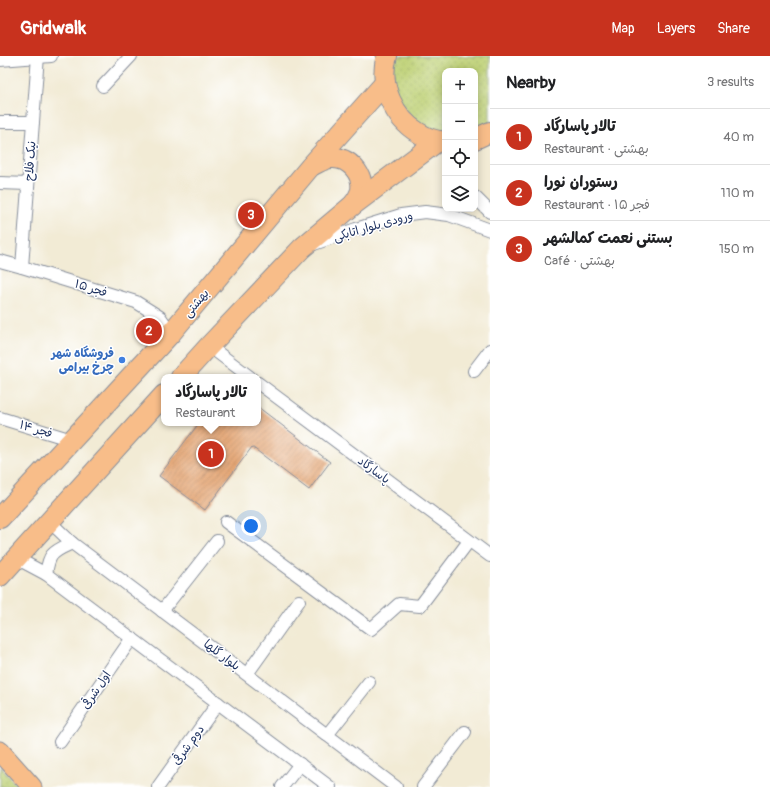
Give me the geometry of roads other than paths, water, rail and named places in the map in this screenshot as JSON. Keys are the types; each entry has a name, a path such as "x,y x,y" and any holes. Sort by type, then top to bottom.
{"highway":[{"path":"387,56 384,76 391,103 402,120 419,133 442,142"},
{"name":"بهشتی","path":"0,518 171,333 310,167 385,83"},
{"path":"478,138 490,132"},
{"path":"184,374 208,346 302,248 353,205 442,143"},
{"path":"310,167 325,159 332,158 339,158 352,165 358,172 361,180 361,189 358,198 353,205"},
{"path":"5,573 161,398"}],"main road":[{"path":"0,739 28,782"},
{"path":"0,751 28,782"}],"street":[{"name":"نیک فلاح","path":"22,267 38,56"},
{"path":"0,60 51,56"},
{"path":"103,86 131,56"},
{"path":"0,122 33,122"},
{"path":"0,183 28,184"},
{"path":"478,200 490,212"},
{"name":"ورودی بلوار اتابکی","path":"302,248 401,215 425,212 449,215 490,230"},
{"name":"فجر ۱۵","path":"0,261 136,302 160,318 171,333"},
{"path":"208,346 246,374"},
{"path":"474,371 490,350"},
{"name":"پاسارگاد","path":"261,385 490,556"},
{"name":"فجر ۱۴","path":"0,418 72,440"},
{"name":"بلوار گلها","path":"50,522 72,542 162,611 396,787"},
{"path":"226,522 371,629 399,604 420,606 469,541"},
{"path":"162,611 217,541"},
{"path":"46,574 52,555 72,542"},
{"path":"5,573 46,574 330,787"},
{"path":"247,674 299,601"},
{"name":"اول شرقی","path":"60,742 132,638"},
{"path":"326,734 368,682"},
{"name":"دوم شرقی","path":"158,787 218,703"},
{"path":"423,787 464,732"},
{"path":"282,787 300,764"}],"place":[{"name":"بستنی نعمت کمالشهر","path":"251,215"},
{"name":"رستوران نورا","path":"149,331"},
{"name":"فروشگاه شهر چرخ بیرامی","path":"122,360"},
{"name":"تالار پاسارگاد","path":"211,454"}]}
